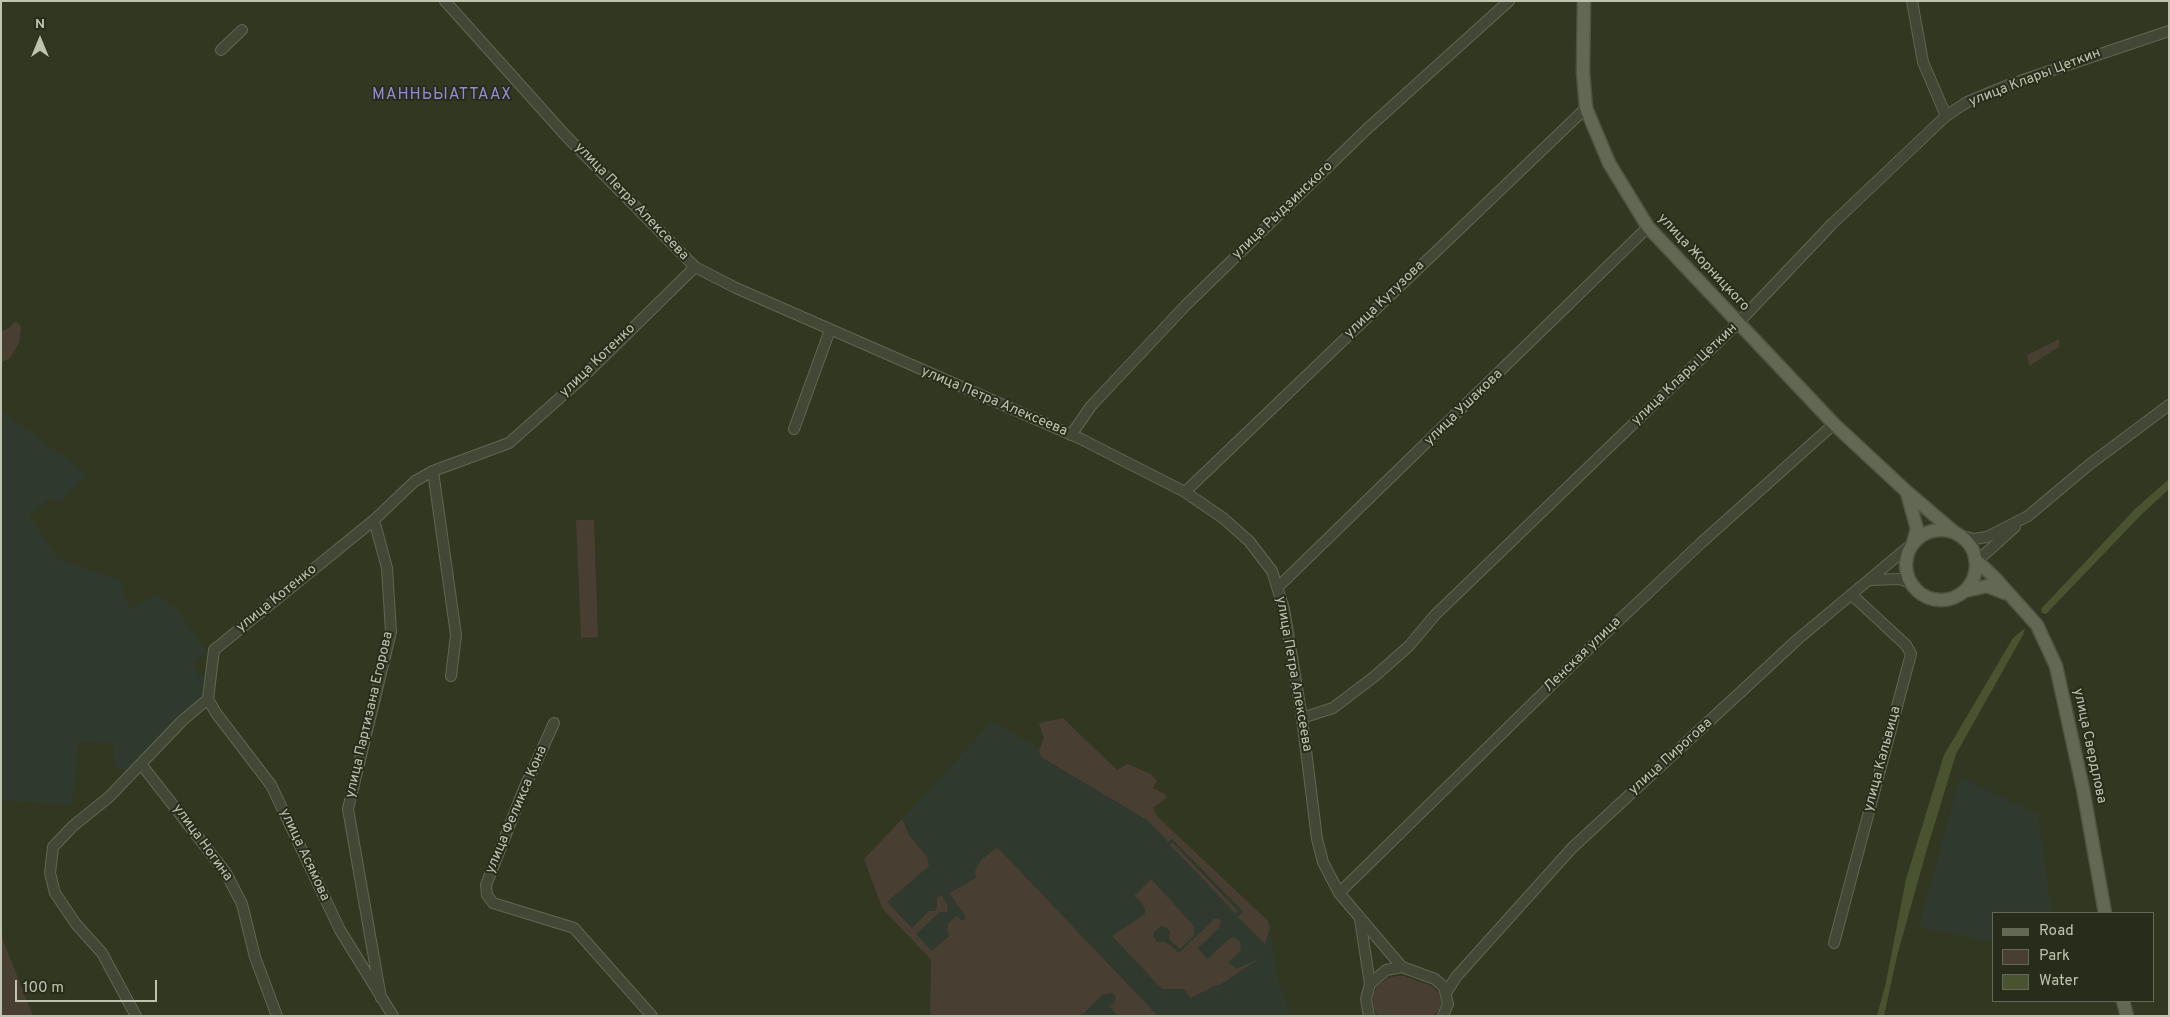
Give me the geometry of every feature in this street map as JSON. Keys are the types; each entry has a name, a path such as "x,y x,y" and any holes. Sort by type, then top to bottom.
{"main road":[{"name":"улица Жорницкого","path":"1584,1 1583,72 1586,108 1610,163 1648,227 1834,424 1906,491 1958,534"},
{"path":"1906,491 1917,529 1906,559 1906,571 1910,583 1922,595 1939,600 1956,597 1965,591 1974,579 1977,561 1970,543 1958,534 1943,529 1929,531 1919,536 1913,543"},
{"name":"улица Свердлова","path":"1977,561 2037,625 2056,666 2083,789 2105,912"},
{"name":"улица Свердлова","path":"1965,591 1987,586 1999,589 2012,597"},
{"path":"2124,1002 2127,1016"}],"street":[{"name":"улица Петра Алексеева","path":"445,1 566,136 695,267 736,288 1071,435 1186,492 1223,518 1250,541 1272,571 1284,609 1302,718 1317,840 1323,862 1339,892 1402,967"},
{"name":"улица Рыдзинского","path":"1071,435 1091,406 1186,305 1367,129 1509,1"},
{"path":"1912,1 1923,62 1946,116"},
{"path":"221,50 242,30"},
{"name":"улица Клары Цеткин","path":"1302,718 1333,708 1375,676 1409,646 1435,615 1738,323 1832,224 1946,116 1967,102 2008,85 2169,31"},
{"name":"улица Кутузова","path":"1186,492 1586,108"},
{"name":"улица Ушакова","path":"1278,587 1648,227"},
{"name":"улица Котенко","path":"208,699 214,650 374,520 415,481 433,471 509,442 580,380 695,267"},
{"path":"794,429 830,330"},
{"path":"1977,561 2090,464 2169,405"},
{"name":"Ленская улица","path":"1339,892 1578,659 1701,543 1834,424"},
{"path":"433,471 456,635 451,676"},
{"path":"1958,534 1974,538 1987,537 2028,516"},
{"name":"улица Партизана Егорова","path":"374,520 387,568 391,632 348,809 381,998"},
{"name":"улица Пирогова","path":"1446,993 1456,977 1572,848 1798,639 1913,543"},
{"path":"1870,580 1894,579 1910,583"},
{"name":"улица Кальвица","path":"1834,943 1909,664 1910,654 1906,645 1852,595"},
{"path":"136,1016 102,953 76,924 55,893 50,873 50,860 53,847 66,833 109,797 183,720 208,699"},
{"name":"улица Асямова","path":"208,699 216,714 271,785 340,930 393,1016"},
{"name":"улица Феликса Кона","path":"554,724 524,789 486,885 487,895 493,903 574,928 652,1016"},
{"name":"улица Ногина","path":"141,764 226,873 242,904 256,957 277,1016"},
{"path":"1360,918 1370,984 1366,1000 1369,1016"},
{"path":"1370,984 1386,970 1402,967 1435,979 1456,977"},
{"path":"1435,979 1446,993 1448,1004 1446,1015"}],"shaded area":[{"path":"1,410 87,474 60,503 52,497 29,516 60,560 119,580 130,610 155,594 177,609 208,653 193,663 199,678 207,669 202,696 129,772 114,766 113,743 78,742 72,806 1,800"},
{"path":"992,721 1155,816 1269,922 1276,972 1291,1016 990,1016 884,907 866,859"},
{"path":"1960,777 2038,814 2052,912 1992,912 1992,943 1919,927"}],"green space":[{"path":"15,321 21,326 19,343 10,358 1,363 1,331 9,328"},
{"path":"2059,339 2059,347 2029,366 2027,355"},
{"path":"576,520 594,520 598,637 581,638"},
{"path":"1063,718 1117,770 1127,764 1151,774 1157,781 1153,788 1165,794 1167,798 1153,808 1157,816 1268,921 1270,928 1265,944 1238,917 1243,911 1172,839 1168,842 1147,820 1041,757 1039,750 1044,738 1039,723"},
{"path":"902,819 909,835 927,857 929,866 887,902 912,928 929,911 935,911 937,897 942,895 948,906 947,912 940,912 916,934 932,951 949,936 947,931 948,923 957,916 962,921 966,917 949,893 976,878 975,871 981,860 997,847 1158,1016 1118,1016 1109,1006 1114,1003 1116,996 1111,993 1102,995 1083,1014 1076,1016 930,1016 931,960 882,908 864,859"},
{"path":"1172,842 1238,911 1236,914 1170,845"},
{"path":"1151,879 1194,926 1194,935 1180,949 1169,939 1170,931 1161,926 1153,935 1157,942 1166,942 1179,953 1214,919 1218,919 1221,921 1219,928 1198,948 1207,959 1234,937 1240,941 1241,949 1228,962 1236,969 1260,958 1220,985 1216,985 1191,998 1184,989 1162,989 1112,936 1145,914 1145,909 1141,902 1134,896"},
{"path":"1,922 3,940 33,1016 1,1016"},
{"path":"1404,976 1432,986 1439,993 1441,1002 1439,1011 1432,1016 1378,1016 1374,1009 1373,996 1377,986 1388,978"}],"water":[{"path":"2169,479 2169,489 2142,514 2046,614 2042,613 2041,609 2135,509"},
{"path":"2025,628 2023,635 1956,754 1897,956 1884,1016 1877,1016 1886,982 1906,879 1944,755 2013,638"}],"district":[{"name":"МАННЬЫАТТААХ","path":"442,96"}]}
